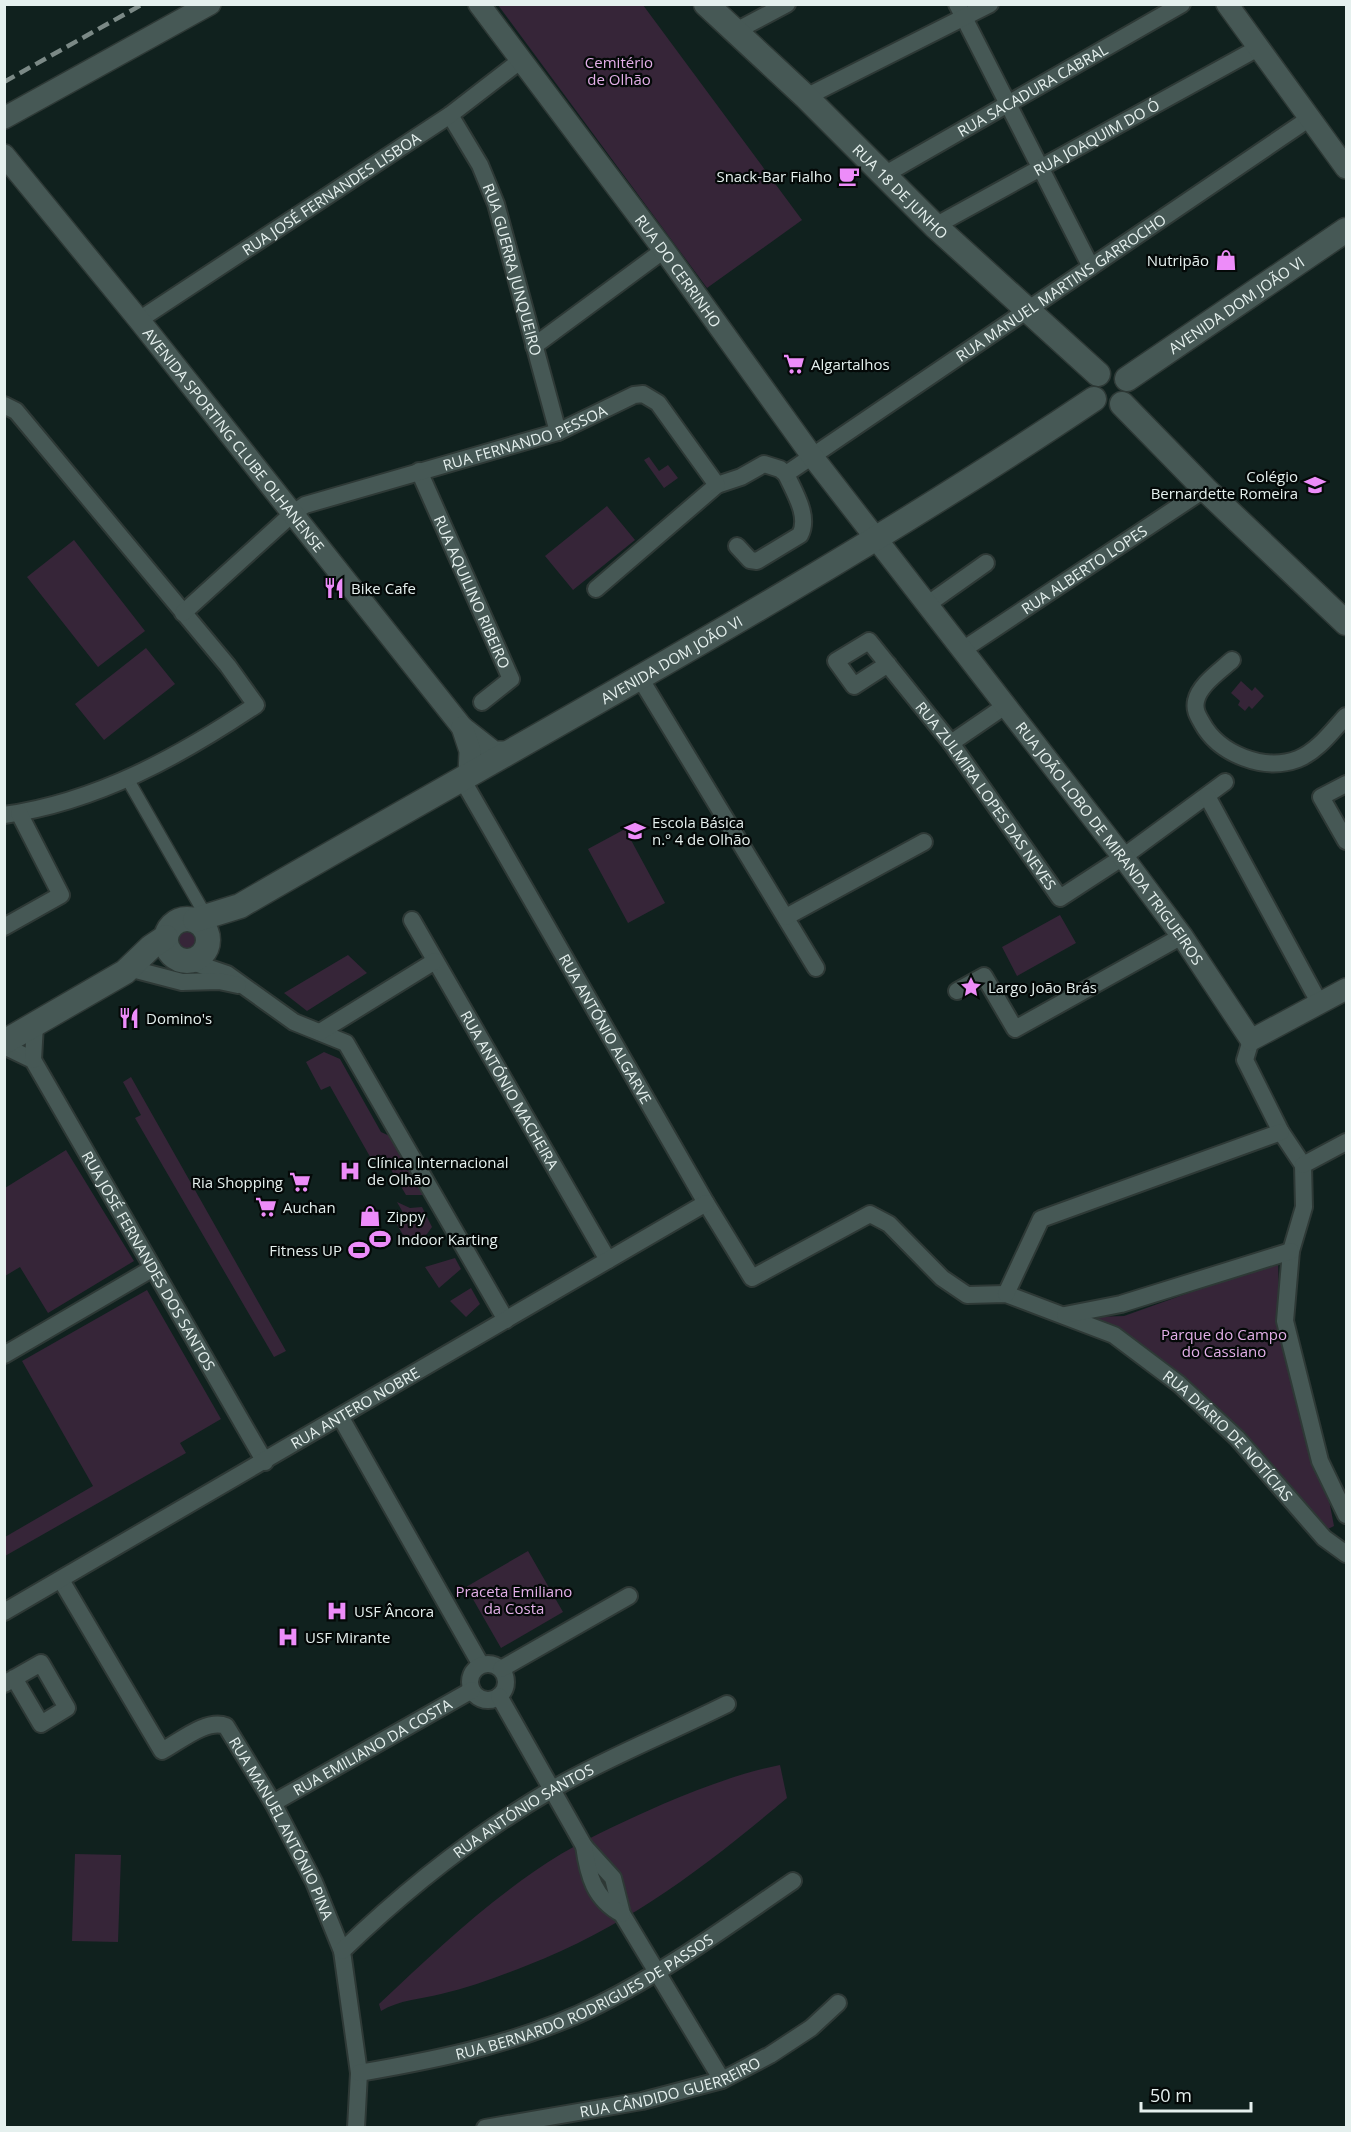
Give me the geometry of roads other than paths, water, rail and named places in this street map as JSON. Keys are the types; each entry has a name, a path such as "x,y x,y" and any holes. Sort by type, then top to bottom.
{"main road":[{"name":"RUA 18 DE JUNHO","path":"706,4 806,97 935,226 1027,312 1098,374"},
{"name":"AVENIDA DOM JOÃO VI","path":"1127,379 1347,230"},
{"path":"1113,370 1127,379 1129,395 1122,404 1116,407 1104,407 1094,399 1091,386 1098,374 1113,370"},
{"name":"AVENIDA DOM JOÃO VI","path":"201,918 240,906 640,678 876,538 1094,399"},
{"path":"1122,404 1204,489 1347,623"},
{"name":"AVENIDA DOM JOÃO VI","path":"208,940 240,906"},
{"path":"4,1044 130,971 201,956 208,940 201,918 176,921 166,937 151,947 130,971"},
{"path":"166,937 168,949 185,960"}],"street":[{"path":"4,118 210,4"},
{"name":"RUA DO CERRINHO","path":"479,4 520,62 664,250 812,456 876,538"},
{"path":"734,32 787,4"},
{"path":"806,97 960,11 990,4"},
{"name":"RUA SACADURA CABRAL","path":"884,175 1182,4"},
{"path":"1227,4 1347,168"},
{"path":"960,11 1091,267"},
{"name":"RUA JOAQUIM DO Ó","path":"935,226 1258,48"},
{"name":"RUA JOSÉ FERNANDES LISBOA","path":"139,320 450,115 520,62"},
{"name":"RUA GUERRA JUNQUEIRO","path":"450,115 489,184 558,432"},
{"name":"RUA MANUEL MARTINS GARROCHO","path":"786,474 1310,118"},
{"name":"AVENIDA SPORTING CLUBE OLHANENSE","path":"4,155 139,320 462,727 494,752 510,752"},
{"path":"534,346 664,250"},
{"name":"RUA FERNANDO PESSOA","path":"183,613 292,514 305,505 558,432 626,398 643,394 658,402 717,485"},
{"path":"4,405 16,411 256,705 204,740 128,780 12,814 61,894 4,927"},
{"path":"596,589 717,485 764,464 772,465 786,474 803,513 803,529 800,535 757,561 750,561 737,546"},
{"name":"RUA AQUILINO RIBEIRO","path":"419,471 511,679 482,702"},
{"name":"RUA ALBERTO LOPES","path":"964,649 1204,489"},
{"name":"RUA JOÃO LOBO DE MIRANDA TRIGUEIROS","path":"876,538 1124,857 1182,936 1251,1040"},
{"path":"928,604 986,563"},
{"path":"1232,660 1205,685 1196,699 1196,712 1206,730 1222,747 1243,758 1280,762 1296,759 1324,741 1347,716"},
{"name":"RUA ZULMIRA LOPES DAS NEVES","path":"888,664 951,743 1060,898 1124,857"},
{"path":"640,678 816,968"},
{"path":"951,743 1005,706"},
{"name":"AVENIDA SPORTING CLUBE OLHANENSE","path":"462,727 470,751 466,777"},
{"name":"RUA ANTÓNIO ALGARVE","path":"466,777 706,1203 752,1278 870,1214 890,1224 942,1278 966,1295 1006,1294"},
{"path":"128,780 201,918"},
{"path":"1124,857 1225,782"},
{"path":"1347,784 1321,797 1347,841"},
{"path":"1207,796 1320,1004"},
{"path":"786,916 924,842"},
{"name":"RUA ANTÓNIO MACHEIRA","path":"412,920 608,1260"},
{"path":"957,991 984,976 1015,1029 1182,936"},
{"path":"185,960 227,974 294,1022 346,1043 506,1320"},
{"path":"320,1032 435,961"},
{"path":"130,971 182,982 219,981 244,987"},
{"path":"1347,989 1251,1040 1245,1060 1281,1132 1303,1165 1304,1207 1291,1251 1285,1321 1320,1461 1347,1515"},
{"path":"4,1044 33,1060 35,1024"},
{"name":"RUA JOSÉ FERNANDES DOS SANTOS","path":"33,1060 265,1462"},
{"path":"1006,1294 1041,1219 1281,1132"},
{"path":"1303,1165 1347,1142"},
{"name":"RUA ANTERO NOBRE","path":"4,1612 341,1418 706,1203"},
{"path":"1065,1315 1121,1304 1291,1251"},
{"path":"4,1355 153,1268"},
{"name":"RUA DIÁRIO DE NOTÍCIAS","path":"1006,1294 1113,1335 1179,1384 1236,1438 1324,1538 1347,1554"},
{"path":"341,1418 481,1665"},
{"name":"RUA MANUEL ANTÓNIO PINA","path":"61,1580 162,1751 218,1722 226,1726 273,1803 314,1882 342,1951 359,2073 356,2127"},
{"path":"501,1669 629,1596"},
{"path":"491,1664 501,1669 506,1680 503,1692 499,1696 487,1700 472,1690 470,1678 481,1665 491,1664"},
{"name":"RUA EMILIANO DA COSTA","path":"273,1803 472,1690"},
{"path":"499,1696 584,1846 587,1872 593,1886 610,1908 622,1914 722,2080"},
{"name":"RUA ANTÓNIO SANTOS","path":"342,1951 395,1899 501,1820 553,1789 727,1704"},
{"name":"RUA BERNARDO RODRIGUES DE PASSOS","path":"359,2073 434,2061 512,2040 599,2005 656,1973 793,1881"},
{"name":"RUA CÂNDIDO GUERREIRO","path":"485,2127 642,2102 722,2080 770,2055 811,2028 838,2003"}],"railway":[{"path":"4,82 143,4"}],"place":[{"name":"Snack-Bar Fialho","path":"849,176"},
{"name":"Nutripão","path":"1226,260"},
{"name":"Algartalhos","path":"794,364"},
{"name":"Colégio Bernardette Romeira","path":"1315,485"},
{"name":"Bike Cafe","path":"334,588"},
{"name":"Escola Básica n.º 4 de Olhão","path":"635,831"},
{"name":"Largo João Brás","path":"971,987"},
{"name":"Domino's","path":"129,1018"},
{"name":"Clínica Internacional de Olhão","path":"350,1171"},
{"name":"Ria Shopping","path":"300,1182"},
{"name":"Auchan","path":"266,1207"},
{"name":"Zippy","path":"370,1216"},
{"name":"Indoor Karting","path":"380,1239"},
{"name":"Fitness UP","path":"359,1250"},
{"name":"USF Âncora","path":"337,1611"},
{"name":"USF Mirante","path":"288,1637"}],"park label":[{"name":"Cemitério de Olhão","path":"619,70"},
{"name":"Parque do Campo do Cassiano","path":"1224,1342"},
{"name":"Praceta Emiliano da Costa","path":"514,1600"}]}
